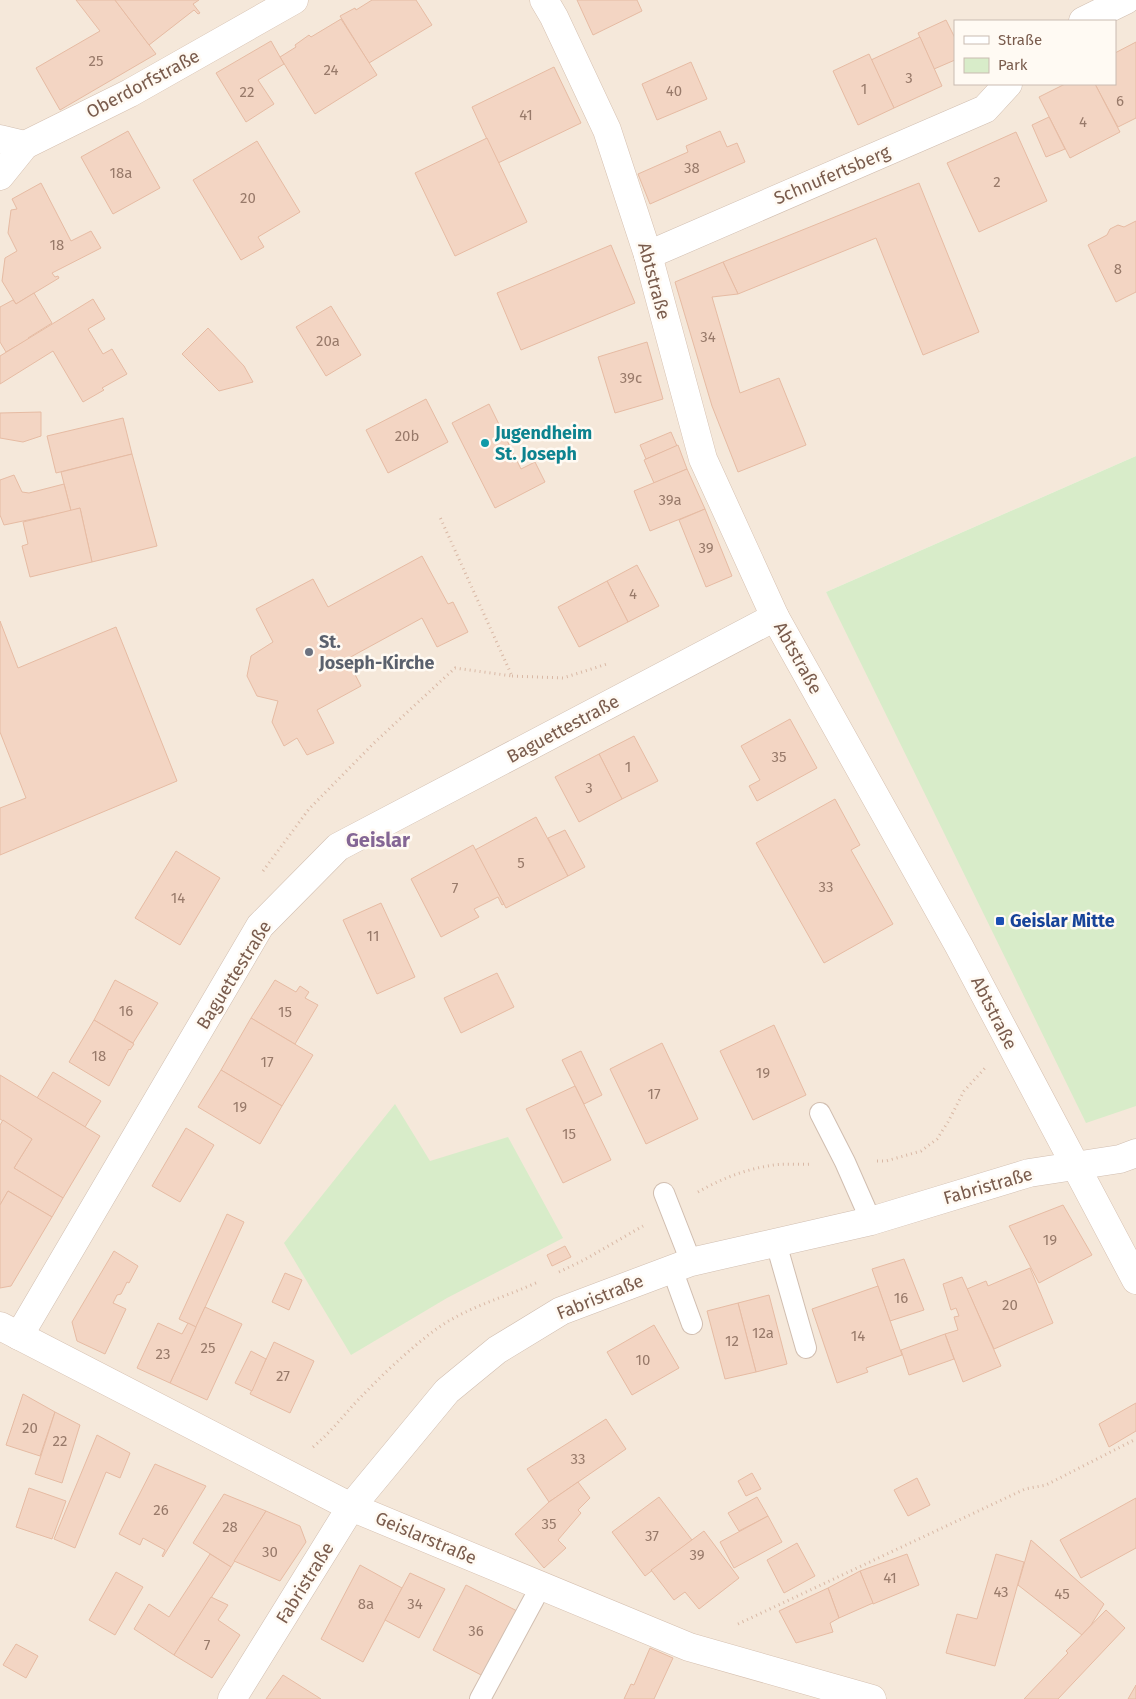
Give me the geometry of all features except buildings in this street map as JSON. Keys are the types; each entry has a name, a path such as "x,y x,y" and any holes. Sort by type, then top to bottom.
{"street":[{"name":"Oberdorfstraße","path":"0,176 12,142 130,92 294,0"},
{"name":"Abtstraße","path":"544,0 554,17 607,130 648,255 704,459 775,617 959,946 1136,1280"},
{"path":"1085,20 1126,0"},
{"name":"Schnufertsberg","path":"648,255 985,109 1007,85"},
{"name":"Baguettestraße","path":"9,1331 260,926 338,847 775,617"},
{"name":"Fabristraße","path":"232,1699 351,1507 447,1391 497,1350 561,1311 681,1265 871,1221 1029,1172 1120,1159 1136,1153"},
{"name":"Geislarstraße","path":"9,1331 351,1507 689,1648 872,1699"}],"lane":[{"path":"820,1113 845,1162 871,1221"},
{"path":"664,1193 681,1265 692,1324"},
{"path":"776,1243 806,1348"},
{"path":"480,1699 541,1586"}],"path":[{"path":"439,515 512,676"},
{"path":"266,866 309,809 375,742 455,668 512,676 563,678 611,663"},
{"path":"689,1648 1025,1490 1046,1485 1136,1439"}],"shaded area":[{"path":"0,0 1136,0 1136,456 826,592 1136,1104 1136,1699 0,1699"}],"green space":[{"path":"1136,456 1136,1106 1086,1123 826,592"},
{"path":"395,1104 430,1161 508,1137 563,1238 447,1298 351,1355 284,1243"}],"place":[{"name":"Jugendheim St. Joseph","path":"485,443"},
{"name":"St. Joseph-Kirche","path":"309,652"},
{"name":"Geislar Mitte","path":"1000,921"}],"district":[{"name":"Geislar","path":"378,840"}]}
